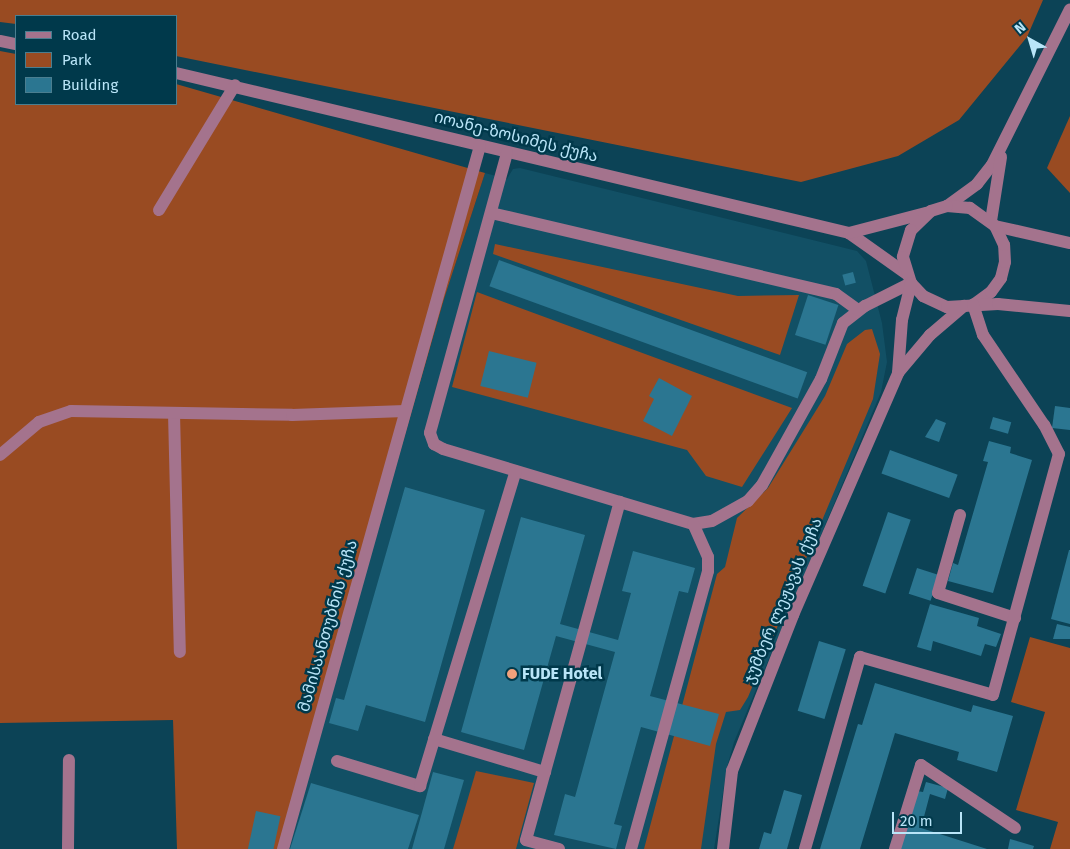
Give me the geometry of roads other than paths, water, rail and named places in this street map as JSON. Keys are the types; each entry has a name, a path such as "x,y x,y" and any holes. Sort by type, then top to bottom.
{"street":[{"path":"1070,9 1007,138 976,184 947,206 931,211 911,230 903,257 909,279 930,302 947,307 969,306 1070,312"},
{"path":"0,41 15,44"},
{"name":"იოანე-ზოსიმეს ქუჩა","path":"178,73 235,85 507,153 849,232 909,279"},
{"path":"159,210 235,85"},
{"path":"969,306 992,292 1003,270 1004,245 993,223 995,180 1007,138"},
{"name":"მამისაანთუბნის ქუჩა","path":"282,849 480,146"},
{"path":"507,153 430,434 434,444 443,449 693,524 712,521 733,512 762,485 821,379 843,322 858,310 909,279"},
{"path":"947,206 970,208 993,223 1070,243"},
{"name":"იოანე-ზოსიმეს ქუჩა","path":"849,232 931,211"},
{"path":"491,213 836,294 858,310"},
{"name":"ჯუმბერ ლეჟავას ქუჩა","path":"898,373 902,320 909,279"},
{"path":"805,849 860,657 992,695 1015,618 1059,454 1044,425 983,336 969,306"},
{"name":"ჯუმბერ ლეჟავას ქუჩა","path":"723,849 732,772 793,615 898,373 930,335 969,306"},
{"path":"0,455 39,422 71,411 292,415 406,412"},
{"path":"174,413 180,652"},
{"path":"337,761 420,786 516,471"},
{"path":"559,849 526,840 620,502"},
{"path":"960,515 938,593 1015,618"},
{"path":"631,849 708,571 708,557 693,524"},
{"path":"434,739 545,772"},
{"path":"68,849 69,760"},
{"path":"895,849 921,765 1015,828"}],"place":[{"name":"FUDE Hotel","path":"512,674"}]}
